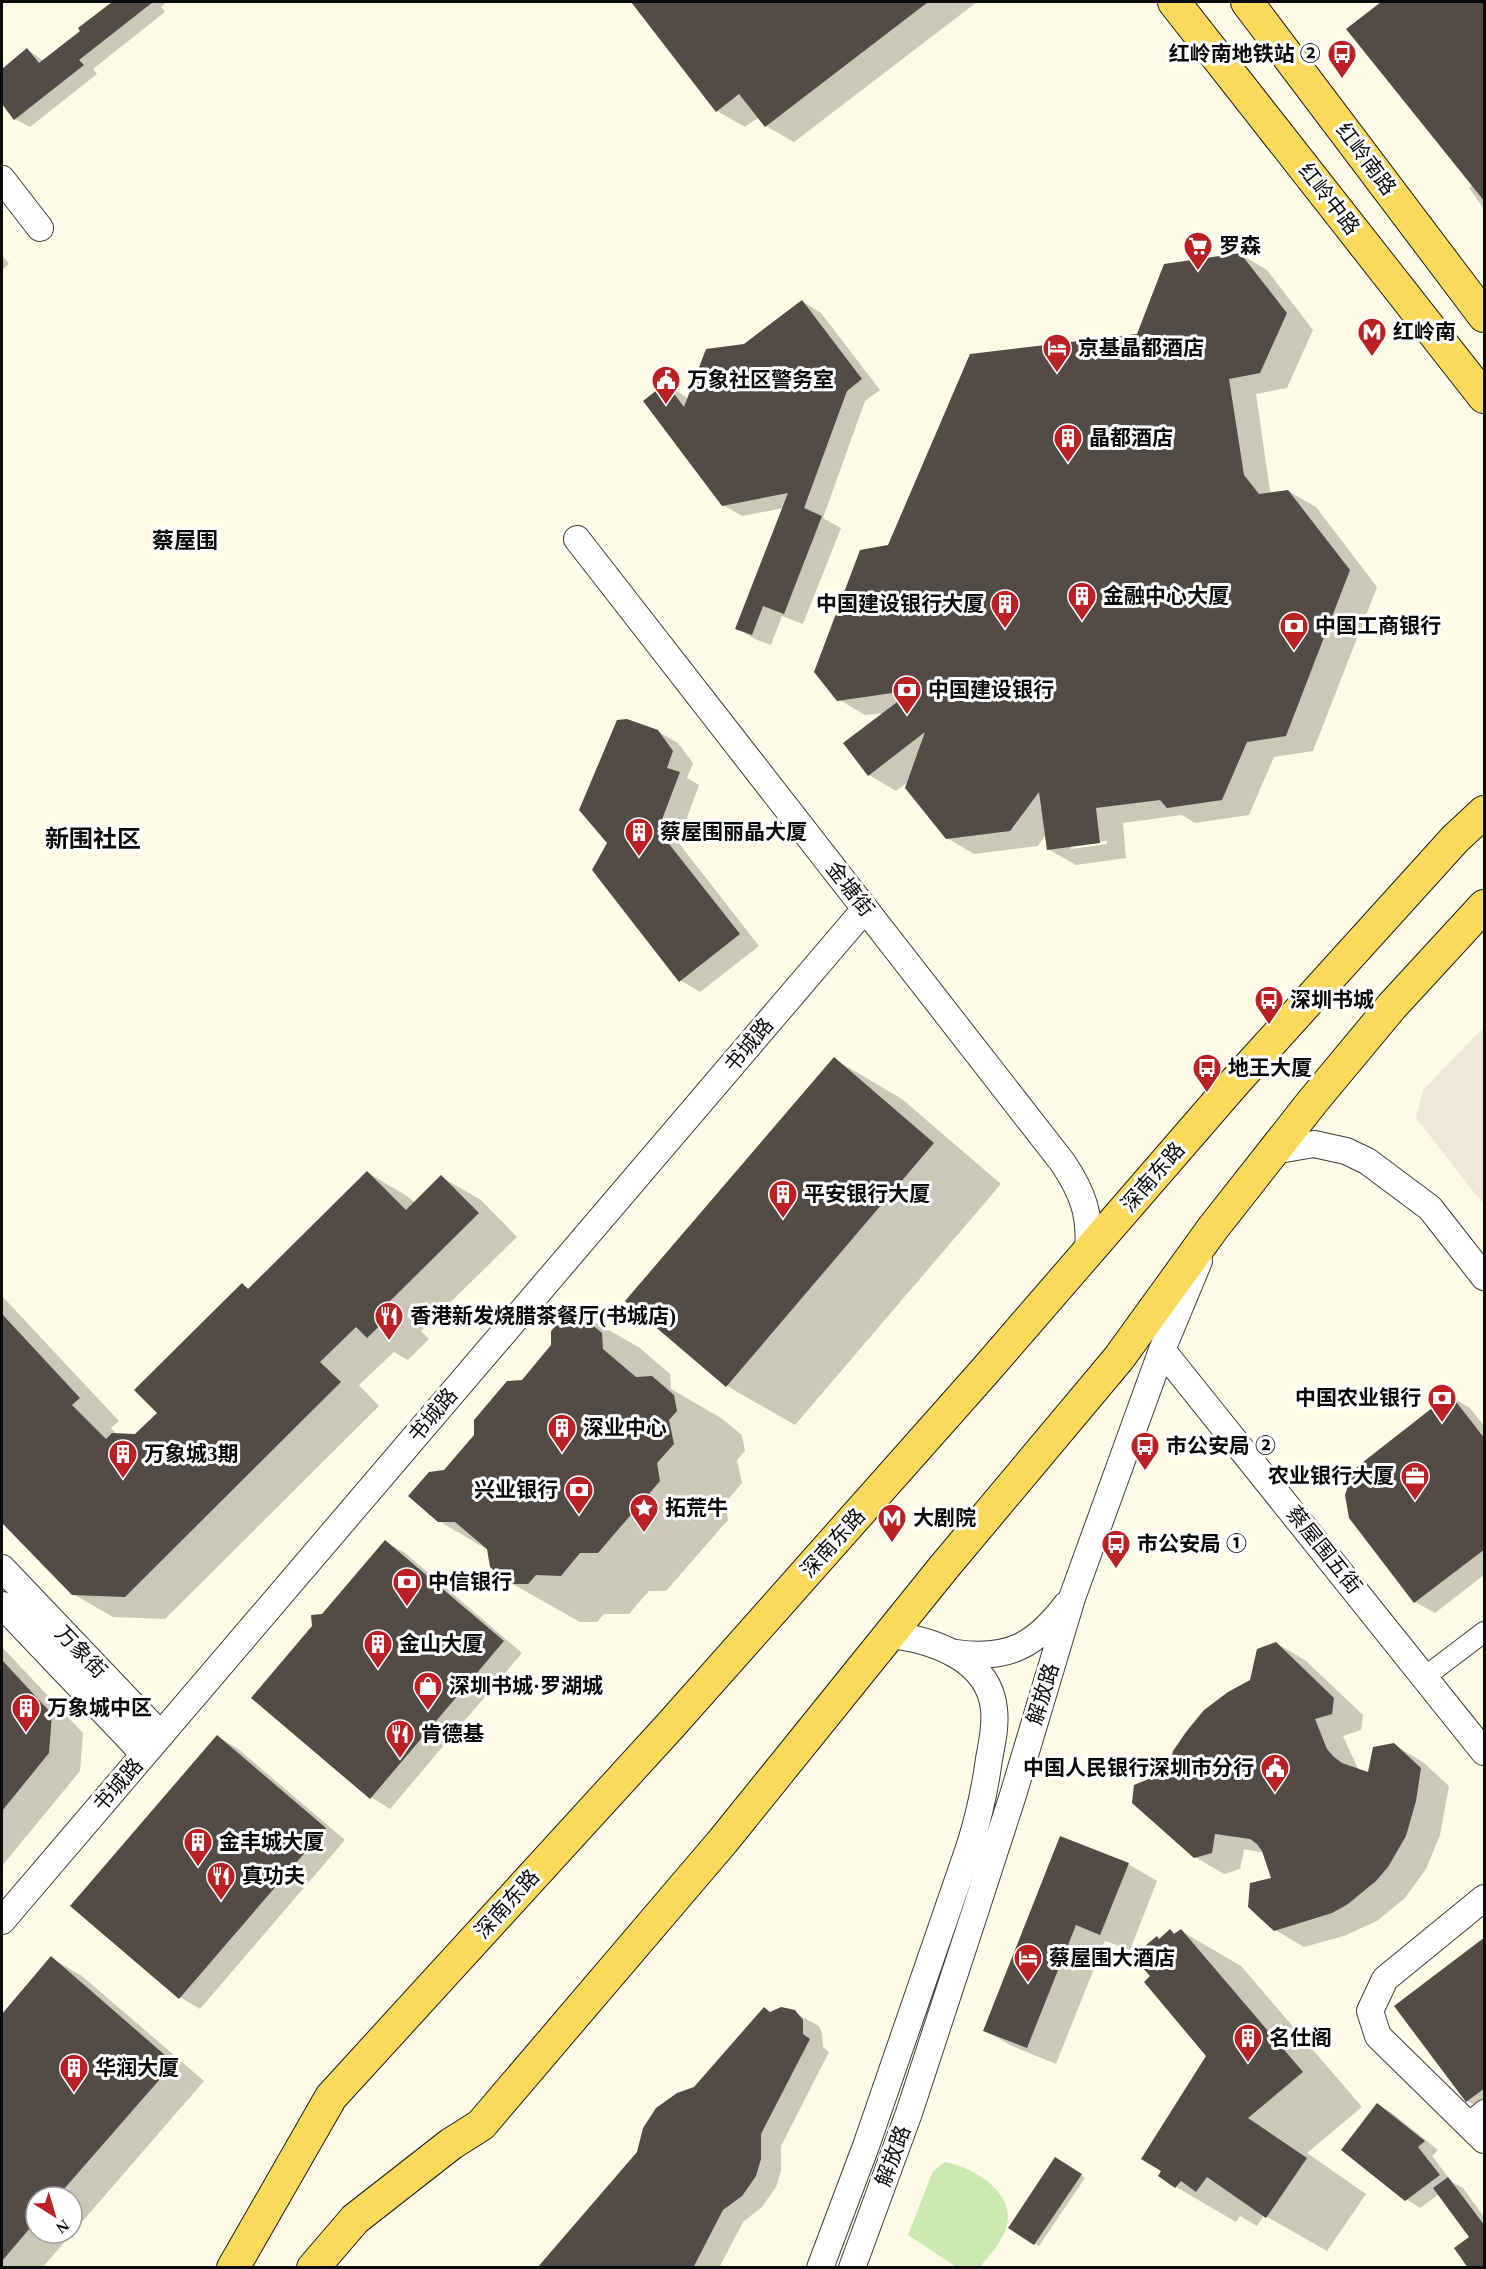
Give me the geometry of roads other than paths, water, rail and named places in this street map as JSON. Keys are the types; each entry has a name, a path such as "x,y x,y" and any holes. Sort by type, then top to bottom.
{"main road":[{"name":"红岭中路","path":"1174,2 1485,397"},
{"name":"红岭南路","path":"1249,3 1485,316"},
{"name":"深南东路","path":"233,2268 331,2097 678,1717 984,1372 1235,1082 1455,839 1485,812"},
{"path":"313,2268 355,2219 451,2144 481,2125 723,1841 944,1567 1119,1358 1213,1228 1392,1006 1485,906"}],"street":[{"path":"2,179 40,228"},
{"name":"金塘街","path":"577,539 1073,1178 1088,1214 1088,1252"},
{"name":"书城路","path":"2,1921 865,909"},
{"path":"1273,1151 1314,1144 1346,1151 1380,1169 1430,1208 1485,1277"},
{"name":"解放路","path":"852,2268 909,2113 976,1909 1072,1598 1162,1350 1213,1228"},
{"name":"蔡屋围五街","path":"1162,1350 1485,1752"},
{"name":"万象街","path":"2,1568 161,1735"},
{"path":"956,1653 978,1656 1016,1650 1035,1639 1053,1622 1072,1598"},
{"name":"万象街","path":"2,1605 144,1754"},
{"path":"1426,1676 1485,1632"},
{"name":"解放路","path":"820,2268 866,2146 981,1811 994,1729 994,1708 981,1676 956,1653 912,1637 891,1635"},
{"path":"1479,2125 1378,2036 1370,2011 1385,1979 1485,1898"}],"place":[{"name":"红岭南地铁站 ②","path":"1342,80"},
{"name":"罗森","path":"1198,272"},
{"name":"红岭南","path":"1372,358"},
{"name":"京基晶都酒店","path":"1057,374"},
{"name":"万象社区警务室","path":"666,406"},
{"name":"晶都酒店","path":"1068,464"},
{"name":"金融中心大厦","path":"1082,622"},
{"name":"中国建设银行大厦","path":"1005,630"},
{"name":"中国工商银行","path":"1294,652"},
{"name":"中国建设银行","path":"907,716"},
{"name":"蔡屋围丽晶大厦","path":"639,858"},
{"name":"深圳书城","path":"1269,1026"},
{"name":"地王大厦","path":"1207,1094"},
{"name":"平安银行大厦","path":"783,1220"},
{"name":"香港新发烧腊茶餐厅(书城店)","path":"389,1342"},
{"name":"中国农业银行","path":"1442,1424"},
{"name":"深业中心","path":"562,1454"},
{"name":"市公安局 ②","path":"1145,1472"},
{"name":"万象城3期","path":"123,1480"},
{"name":"农业银行大厦","path":"1415,1502"},
{"name":"兴业银行","path":"579,1516"},
{"name":"拓荒牛","path":"644,1534"},
{"name":"大剧院","path":"892,1544"},
{"name":"市公安局 ①","path":"1116,1570"},
{"name":"中信银行","path":"407,1608"},
{"name":"金山大厦","path":"378,1670"},
{"name":"深圳书城·罗湖城","path":"428,1712"},
{"name":"万象城中区","path":"26,1734"},
{"name":"肯德基","path":"400,1760"},
{"name":"中国人民银行深圳市分行","path":"1275,1794"},
{"name":"金丰城大厦","path":"198,1868"},
{"name":"真功夫","path":"221,1902"},
{"name":"蔡屋围大酒店","path":"1028,1984"},
{"name":"名仕阁","path":"1248,2064"},
{"name":"华润大厦","path":"74,2094"}],"district":[{"name":"蔡屋围","path":"185,540"},
{"name":"新围社区","path":"93,839"}]}
